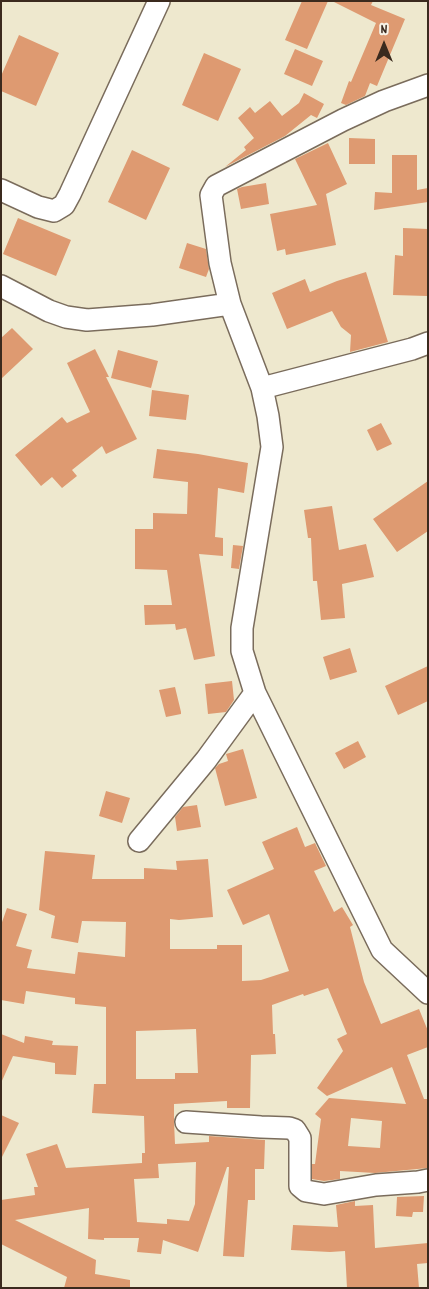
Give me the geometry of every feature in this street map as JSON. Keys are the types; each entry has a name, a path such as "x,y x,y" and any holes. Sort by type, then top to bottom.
{"street":[{"path":"1,190 38,207 54,211 64,205 159,1"},
{"path":"428,85 368,108 216,186 211,195 220,263 230,304 262,388 272,447 242,628 242,651 255,693 382,950 428,993"},
{"path":"1,286 49,311 66,317 87,320 152,316 230,304"},
{"path":"262,388 412,349 428,343"},
{"path":"139,841 206,760 255,693"},
{"path":"186,1122 289,1128 295,1130 300,1138 300,1186 306,1191 324,1194 376,1185 428,1180"}],"building":[{"path":"302,1 328,1 307,49 285,40"},
{"path":"332,1 373,1 371,5 405,19 377,86 370,83 365,96 346,105 341,103 349,81 351,82 376,23"},
{"path":"19,35 59,53 36,106 1,91 1,76"},
{"path":"295,49 323,61 312,86 284,74"},
{"path":"204,53 241,69 218,121 182,105"},
{"path":"304,93 324,104 317,118 311,115 285,136 225,167 246,150 244,147 254,138 238,118 250,107 255,113 270,101 282,116 299,103"},
{"path":"349,138 375,139 375,164 349,164"},
{"path":"328,143 347,184 326,194 336,245 286,255 285,249 277,251 270,214 317,205 295,159"},
{"path":"132,150 170,168 146,220 108,202"},
{"path":"392,155 417,155 417,190 428,188 428,202 374,210 375,192 392,193"},
{"path":"266,183 269,204 241,209 237,189"},
{"path":"18,218 71,240 56,276 3,254"},
{"path":"403,228 428,229 427,296 393,295 395,255 403,256"},
{"path":"187,243 206,249 209,269 206,277 179,268"},
{"path":"366,272 388,342 350,352 351,335 341,327 332,311 287,329 272,293 305,279 310,292"},
{"path":"12,328 33,349 1,379 1,338"},
{"path":"95,349 109,377 106,377 137,439 106,454 102,446 72,470 77,476 62,488 52,477 41,486 15,455 62,417 67,423 90,412 67,363"},
{"path":"118,350 158,361 151,388 111,378"},
{"path":"152,390 189,395 186,420 149,416"},
{"path":"381,423 392,444 377,451 367,430"},
{"path":"157,449 248,463 244,493 218,488 215,537 223,538 223,556 199,554 215,656 194,660 186,628 176,630 175,624 145,625 144,605 172,605 167,570 135,569 135,529 153,529 153,513 187,514 188,482 153,478"},
{"path":"428,481 428,531 397,552 373,519"},
{"path":"332,506 339,550 366,544 374,577 342,584 345,618 321,620 317,581 313,581 311,538 308,538 304,510"},
{"path":"233,545 243,546 239,569 231,568"},
{"path":"350,648 357,672 330,680 323,657"},
{"path":"428,666 428,701 398,715 385,686"},
{"path":"232,681 234,700 226,712 208,714 205,684"},
{"path":"175,687 181,714 166,717 159,690"},
{"path":"358,741 366,757 344,769 335,753"},
{"path":"243,749 257,798 225,806 215,768 219,764 228,761 226,754"},
{"path":"106,791 130,798 122,823 99,816"},
{"path":"197,805 201,827 177,831 175,817 183,807"},
{"path":"297,827 305,847 315,843 326,866 314,871 334,912 342,907 353,925 350,927 364,982 381,1024 419,1009 428,1031 428,1047 407,1055 424,1099 428,1099 428,1168 375,1173 340,1171 340,1179 324,1181 312,1179 312,1164 315,1164 321,1119 315,1114 329,1098 406,1104 392,1067 327,1096 317,1088 343,1051 337,1039 347,1034 328,988 304,996 303,994 272,1005 276,1054 251,1055 250,1108 227,1108 227,1101 174,1104 175,1144 209,1142 209,1136 265,1140 264,1169 255,1169 255,1200 248,1200 244,1257 223,1256 229,1167 227,1167 198,1252 163,1240 161,1254 137,1252 139,1238 88,1239 89,1208 15,1220 96,1260 95,1274 130,1280 130,1288 64,1288 67,1277 1,1244 1,1200 35,1195 34,1187 38,1187 26,1154 57,1144 66,1168 142,1163 142,1153 145,1153 144,1116 92,1113 94,1084 106,1084 106,1007 75,1004 75,998 26,991 24,1004 1,1000 1,925 7,908 27,914 16,946 32,950 27,968 75,974 78,952 125,957 126,922 82,921 78,943 51,938 55,916 39,910 45,851 95,855 92,879 144,879 144,868 177,870 176,861 208,859 213,917 170,919 170,949 217,949 217,945 242,945 242,981 261,980 289,971 269,914 243,925 227,890 274,869 262,842","holes":["196,1029 198,1073 175,1073 175,1079 136,1079 136,1031","351,1118 382,1121 380,1148 348,1146","196,1162 195,1204 189,1221 167,1219 167,1224 137,1222 134,1179 159,1178 158,1164"]},
{"path":"1,1034 24,1043 25,1036 53,1041 52,1045 78,1046 76,1075 55,1074 55,1063 13,1056 1,1083"},
{"path":"1,1115 19,1123 1,1159"},
{"path":"424,1196 423,1212 413,1212 412,1217 396,1216 397,1197"},
{"path":"355,1201 355,1206 373,1205 375,1248 428,1243 428,1263 417,1264 419,1288 347,1288 345,1251 291,1250 293,1225 338,1227 336,1205"}]}
